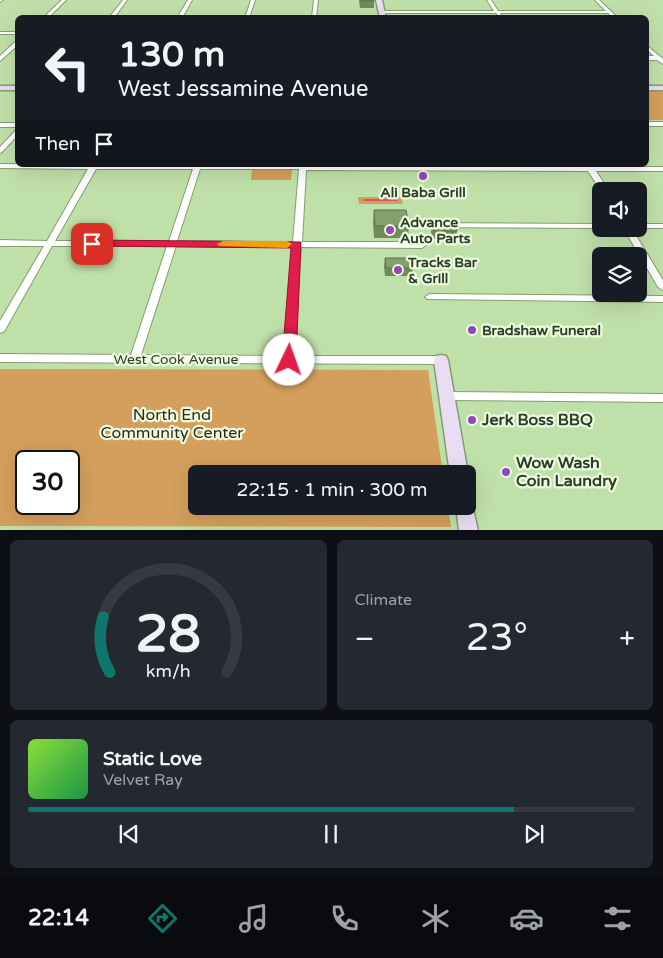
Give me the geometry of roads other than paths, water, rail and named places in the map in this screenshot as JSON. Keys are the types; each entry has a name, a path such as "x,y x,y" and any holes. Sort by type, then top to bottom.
{"main road":[{"path":"379,0 382,15"},
{"path":"0,88 15,88"},
{"path":"649,88 663,88"},
{"path":"441,360 458,465"},
{"path":"466,515 469,530"}],"street":[{"path":"47,15 64,0"},
{"path":"113,15 125,0"},
{"path":"181,15 190,0"},
{"path":"248,15 253,0"},
{"path":"314,15 316,0"},
{"path":"489,0 498,15"},
{"path":"597,0 613,15"},
{"path":"382,15 610,12"},
{"path":"0,33 15,33"},
{"path":"0,59 15,45"},
{"path":"649,49 661,60"},
{"path":"649,124 663,124"},
{"path":"0,125 15,125"},
{"path":"0,151 15,134"},
{"path":"0,166 15,166"},
{"path":"0,330 92,167"},
{"path":"135,359 198,167"},
{"path":"289,360 303,167 590,167 663,169"},
{"path":"590,167 599,182"},
{"path":"418,225 592,226"},
{"path":"647,226 663,226"},
{"path":"633,237 663,287"},
{"path":"0,243 422,245"},
{"path":"430,297 663,299"},
{"name":"West Cook Avenue","path":"0,358 441,360"},
{"path":"446,396 663,398"}],"waterway":[{"path":"364,200 397,200"}],"place":[{"name":"Ali Baba Grill","path":"423,176"},
{"name":"Advance Auto Parts","path":"390,230"},
{"name":"Tracks Bar & Grill","path":"398,270"},
{"name":"Bradshaw Funeral","path":"472,330"},
{"name":"Jerk Boss BBQ","path":"472,420"},
{"name":"Wow Wash Coin Laundry","path":"506,472"}],"park label":[{"name":"North End Community Center","path":"172,424"}]}
